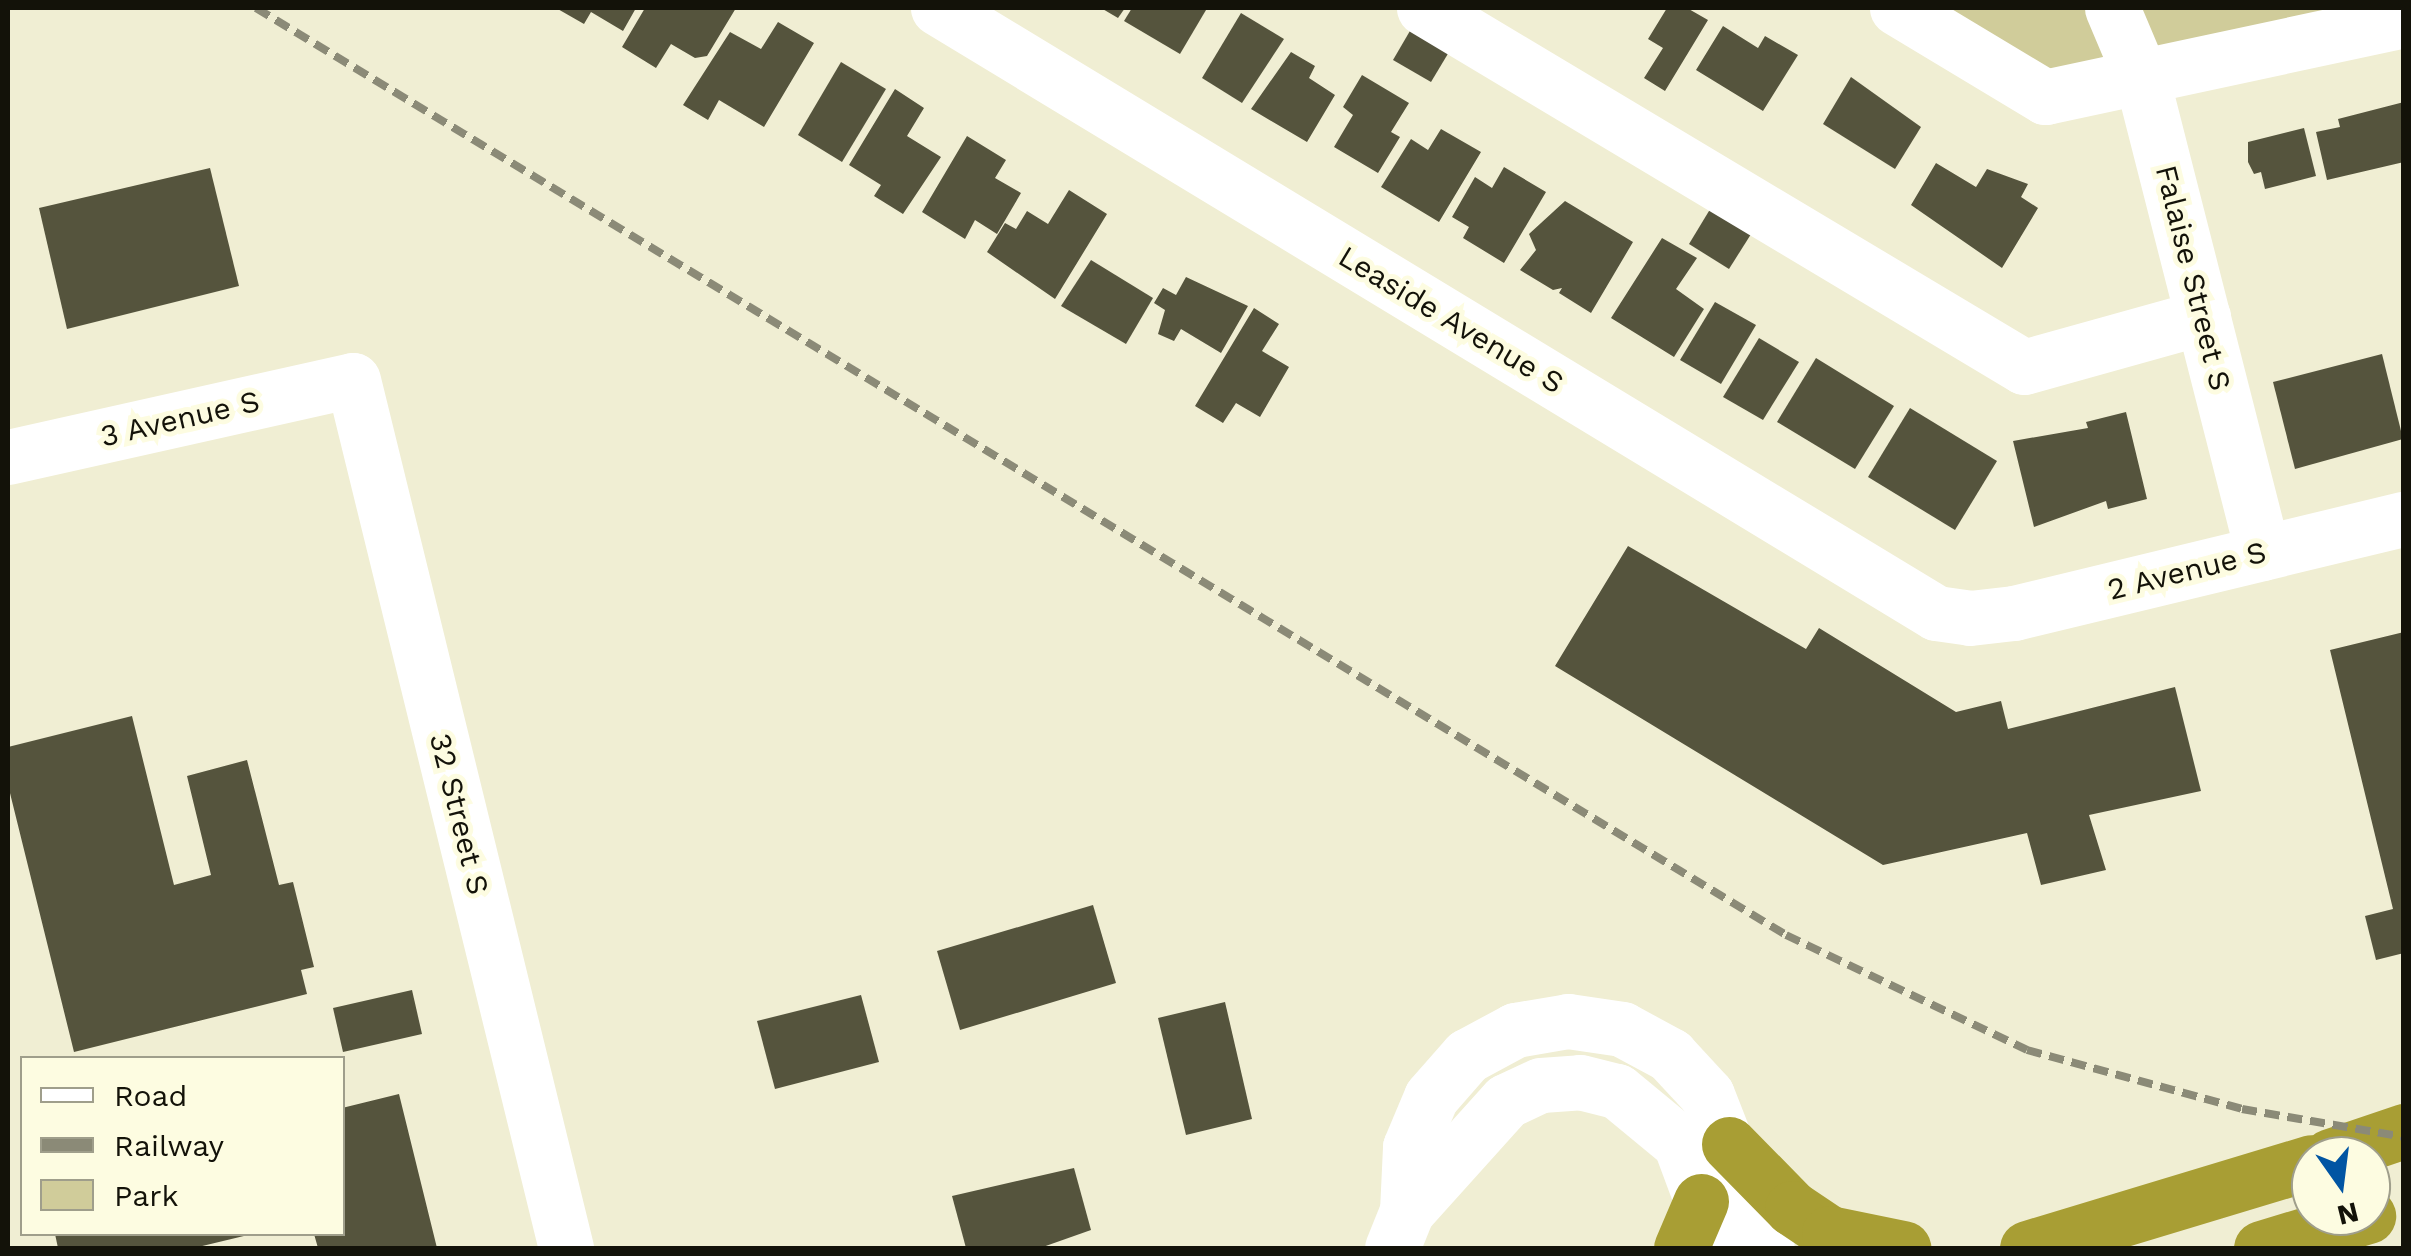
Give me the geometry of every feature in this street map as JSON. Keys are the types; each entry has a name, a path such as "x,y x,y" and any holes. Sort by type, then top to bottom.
{"highway":[{"path":"1729,1144 1792,1208 1829,1233 1903,1248"},
{"path":"2026,1247 2291,1168"},
{"path":"2261,1248 2302,1236"}],"street":[{"name":"Leaside Avenue S","path":"938,8 1903,596 1936,613 1970,618"},
{"path":"1424,8 2024,367 2203,317"},
{"path":"1898,8 2045,97 2404,20"},
{"name":"Falaise Street S","path":"2112,8 2142,79 2263,552"},
{"name":"3 Avenue S","path":"8,457 353,380"},
{"name":"32 Street S","path":"353,380 566,1248"},
{"name":"2 Avenue S","path":"1970,618 2404,519"},
{"path":"1399,1230 1410,1147 1430,1097 1467,1056 1514,1030 1568,1021 1622,1029 1670,1055 1707,1094 1767,1248"},
{"path":"1399,1230 1506,1101 1541,1085 1580,1082 1618,1091 1670,1132 1701,1233"}],"green space":[{"path":"1897,8 2403,8 2045,97"}],"building":[{"path":"556,8 636,8 623,31 591,12 584,24"},
{"path":"645,8 736,8 707,56 695,58 671,44 656,68 622,47"},
{"path":"1101,8 1125,8 1118,18"},
{"path":"1132,8 1206,10 1180,54 1124,21"},
{"path":"1667,8 1687,8 1708,20 1665,91 1644,78 1663,48 1648,39"},
{"path":"1241,13 1284,39 1242,103 1202,78"},
{"path":"778,22 814,43 764,127 719,100 708,120 683,105 730,32 761,49"},
{"path":"1414,24 1452,47 1431,82 1393,60"},
{"path":"1723,26 1758,48 1765,36 1798,55 1763,111 1696,70"},
{"path":"1291,52 1315,66 1309,78 1335,95 1307,142 1251,109"},
{"path":"841,62 886,89 842,162 798,135"},
{"path":"1362,75 1409,103 1391,132 1400,137 1378,173 1334,147 1353,115 1343,107"},
{"path":"1851,77 1921,127 1895,169 1823,124"},
{"path":"895,89 924,108 907,136 941,157 903,214 874,196 881,185 849,165"},
{"path":"2404,102 2404,162 2327,180 2316,132 2340,127 2338,119"},
{"path":"2304,128 2316,176 2265,189 2261,172 2254,174 2248,162 2248,142"},
{"path":"1441,129 1481,152 1439,222 1381,187 1411,139 1428,150"},
{"path":"967,136 1006,160 995,178 1021,193 997,234 975,220 965,239 922,212"},
{"path":"1936,163 1976,187 1987,169 2028,184 2021,197 2038,208 2002,268 1911,205"},
{"path":"1504,167 1546,192 1504,263 1463,238 1469,227 1452,217 1475,177 1492,188"},
{"path":"210,168 239,286 67,329 39,208"},
{"path":"1069,190 1107,214 1055,299 987,252 1005,223 1016,229 1027,211 1048,224"},
{"path":"1565,201 1633,242 1591,313 1559,293 1562,288 1553,290 1520,270 1536,250 1529,234"},
{"path":"1712,206 1753,231 1729,269 1689,244"},
{"path":"1662,238 1697,258 1676,289 1704,309 1674,357 1611,318"},
{"path":"1091,260 1153,298 1126,344 1061,306"},
{"path":"1186,277 1248,306 1221,353 1181,329 1174,341 1158,334 1165,310 1154,303 1163,288 1176,295"},
{"path":"1715,302 1756,325 1721,384 1680,360"},
{"path":"1254,308 1279,324 1262,351 1289,367 1260,417 1236,403 1223,423 1195,406"},
{"path":"1759,338 1799,362 1763,420 1723,397"},
{"path":"2382,354 2403,439 2295,469 2273,382"},
{"path":"1816,358 1894,406 1855,469 1777,422"},
{"path":"1910,408 1997,461 1955,530 1868,477"},
{"path":"2126,412 2147,499 2108,509 2106,501 2034,527 2013,441 2088,428 2086,422"},
{"path":"1628,546 1806,649 1819,628 1956,712 2001,701 2008,729 2175,687 2201,791 2089,815 2106,870 2041,885 2027,833 1883,865 1555,666"},
{"path":"2404,632 2404,953 2376,960 2365,916 2393,909 2330,650"},
{"path":"132,716 174,885 211,875 187,776 247,760 279,885 293,882 314,967 301,970 307,994 74,1052 8,785 8,747"},
{"path":"1093,905 1116,983 960,1030 937,951"},
{"path":"412,990 422,1034 343,1052 333,1008"},
{"path":"861,995 879,1062 775,1089 757,1021"},
{"path":"1225,1002 1252,1119 1186,1135 1158,1018"},
{"path":"399,1094 437,1248 318,1248 315,1236 345,1236 345,1107"},
{"path":"1074,1168 1091,1230 1040,1248 966,1248 952,1196"},
{"path":"55,1236 244,1236 194,1248 58,1248"}],"railway":[{"path":"256,8 1786,935 2027,1050 2242,1109 2404,1137"}]}
